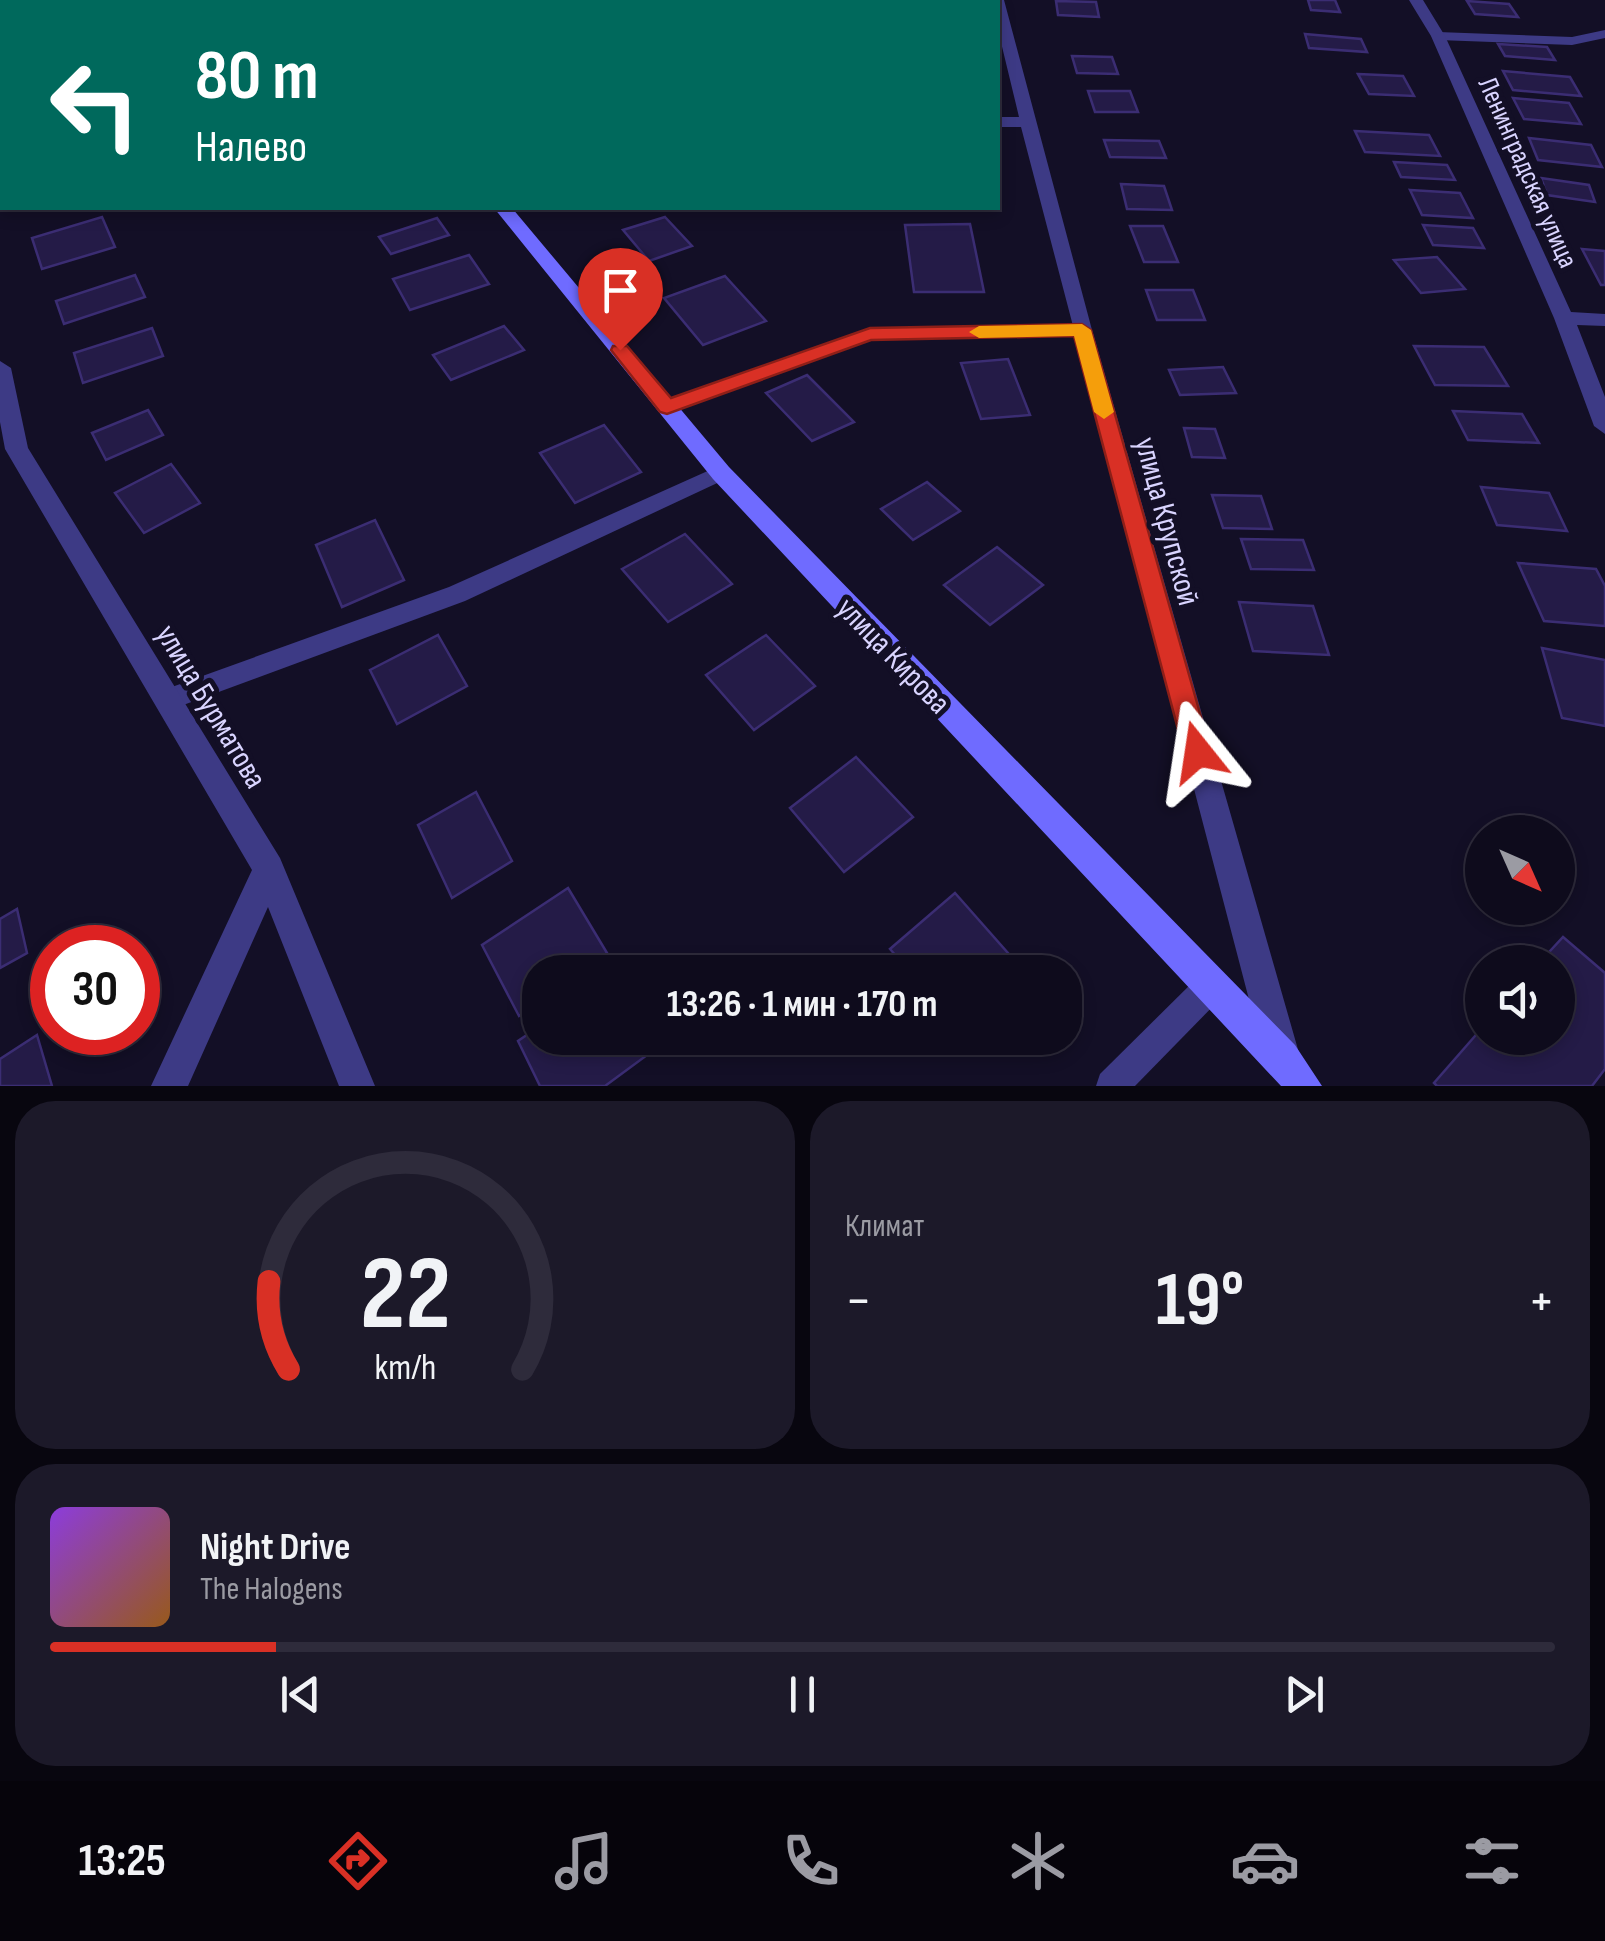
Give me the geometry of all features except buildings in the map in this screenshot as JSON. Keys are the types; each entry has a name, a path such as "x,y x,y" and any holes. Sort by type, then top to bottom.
{"main road":[{"name":"улица Кирова","path":"505,210 721,473 1293,1072"}],"street":[{"name":"Ленинградская улица","path":"1416,0 1438,36 1564,318 1605,426"},
{"name":"улица Крупской","path":"1000,8 1082,330 1293,1072"},
{"path":"1000,122 1028,122"},
{"path":"1564,318 1605,320"},
{"name":"улица Бурматова","path":"0,368 8,452 167,700 268,870 358,1086"},
{"path":"169,1086 268,870"}],"lane":[{"path":"1438,36 1572,41 1605,34"},
{"path":"667,407 870,334 1082,330"},
{"path":"167,700 457,594 721,473"},
{"path":"1112,1086 1210,986"}],"slow traffic":[{"path":"979,332 1082,330 1104,412"}],"route":[{"path":"620,350 667,407 870,334 1082,330 1198,752"}]}
